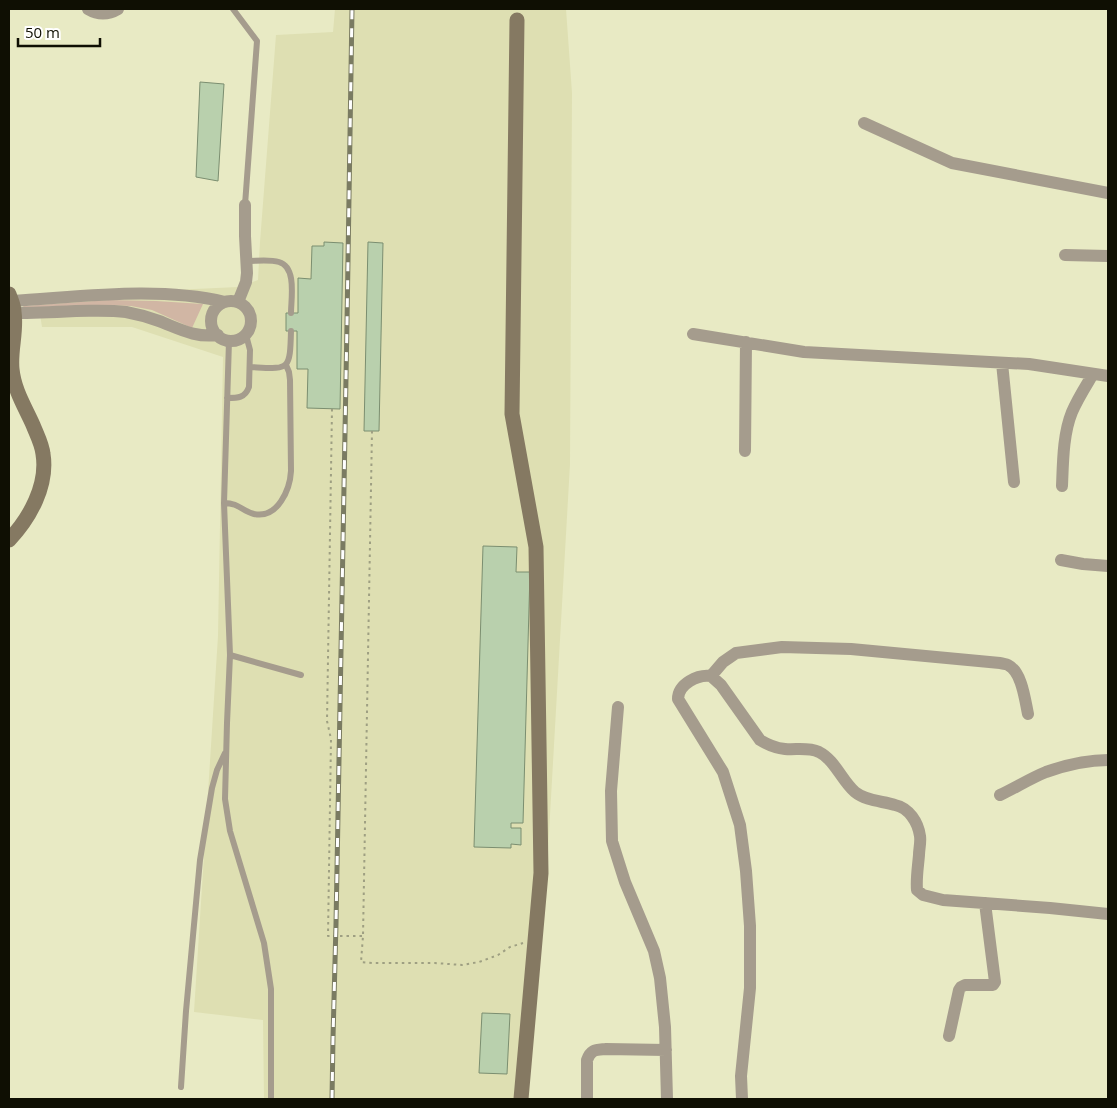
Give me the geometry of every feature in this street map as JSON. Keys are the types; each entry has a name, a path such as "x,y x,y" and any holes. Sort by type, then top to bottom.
{"street":[{"path":"88,9 94,13 103,14 111,13 118,9"},
{"path":"517,20 512,414 536,547 541,873 521,1099"},
{"path":"864,123 952,163 1108,193"},
{"path":"238,302 246,282 245,205"},
{"path":"1065,255 1108,256"},
{"path":"147,294 182,295 198,296 225,302 238,302 249,311 252,323 246,335 235,341 191,334 139,314 111,310 12,311 147,294"},
{"path":"223,338 213,330 212,317 214,310 225,302"},
{"path":"9,540 25,520 34,504 44,470 40,442 14,384 11,352 12,311"},
{"path":"693,334 804,352 1029,364 1108,376"},
{"path":"745,451 746,342"},
{"path":"1002,362 1014,482"},
{"path":"1062,486 1068,422 1093,374"},
{"path":"1061,560 1108,566"},
{"path":"711,676 723,662 736,653 782,647 851,649 1000,663 1008,665 1017,674 1028,714"},
{"path":"742,1099 742,1076 750,988 750,926 740,825 723,772 678,699 678,693 684,685 702,676 711,676 721,685 760,740 768,745 784,749 807,749 819,752 828,758 855,792 864,798 904,808 913,817 921,838 916,878 917,890 923,895 943,900 1108,914"},
{"path":"618,707 611,791 612,840 625,882 654,951 660,978 665,1027 667,1099"},
{"path":"1000,795 1045,773 1074,764 1108,760"},
{"path":"950,1036 961,987 965,985 993,985 995,982 985,903"},
{"path":"588,1099 588,1060 589,1054 592,1052 606,1049 666,1050"}],"lane":[{"path":"233,9 257,41 245,205"},
{"path":"246,261 280,262 290,271 292,277 291,313"},
{"path":"250,367 281,368 286,366 289,361 291,331"},
{"path":"227,398 242,396 247,393 249,387 250,350 246,335"},
{"path":"223,338 227,398 224,503 230,655 225,799 230,831 264,943 271,990 271,1099"},
{"path":"224,503 238,505 250,513 264,515 275,508 288,490 292,471 290,380 286,366"},
{"path":"230,655 301,675"},
{"path":"181,1088 200,860 212,788 217,770 226,750"}],"path":[{"path":"332,409 327,721 331,739 328,936 363,936"},
{"path":"372,431 361,962 462,965 498,955 510,947 526,943 535,937"}],"shaded area":[{"path":"335,9 566,9 572,93 570,464 545,903 521,1099 264,1099 263,1020 194,1012 218,636 223,357 132,327 42,327 37,296 239,287 258,280 276,35 333,32"},
{"path":"109,300 203,304 192,328 152,310 131,306 24,308 23,306"}],"building":[{"path":"200,82 224,84 218,181 196,177"},
{"path":"324,242 343,243 340,409 307,408 308,369 297,369 297,331 286,331 286,313 298,313 298,278 311,279 312,246 324,246"},
{"path":"368,242 383,243 379,431 364,431"},
{"path":"483,546 517,547 516,572 530,572 523,823 511,823 511,828 521,828 521,845 511,844 511,848 474,847"},
{"path":"482,1013 510,1014 507,1074 479,1073"}],"railway":[{"path":"332,1099 352,9"}]}
